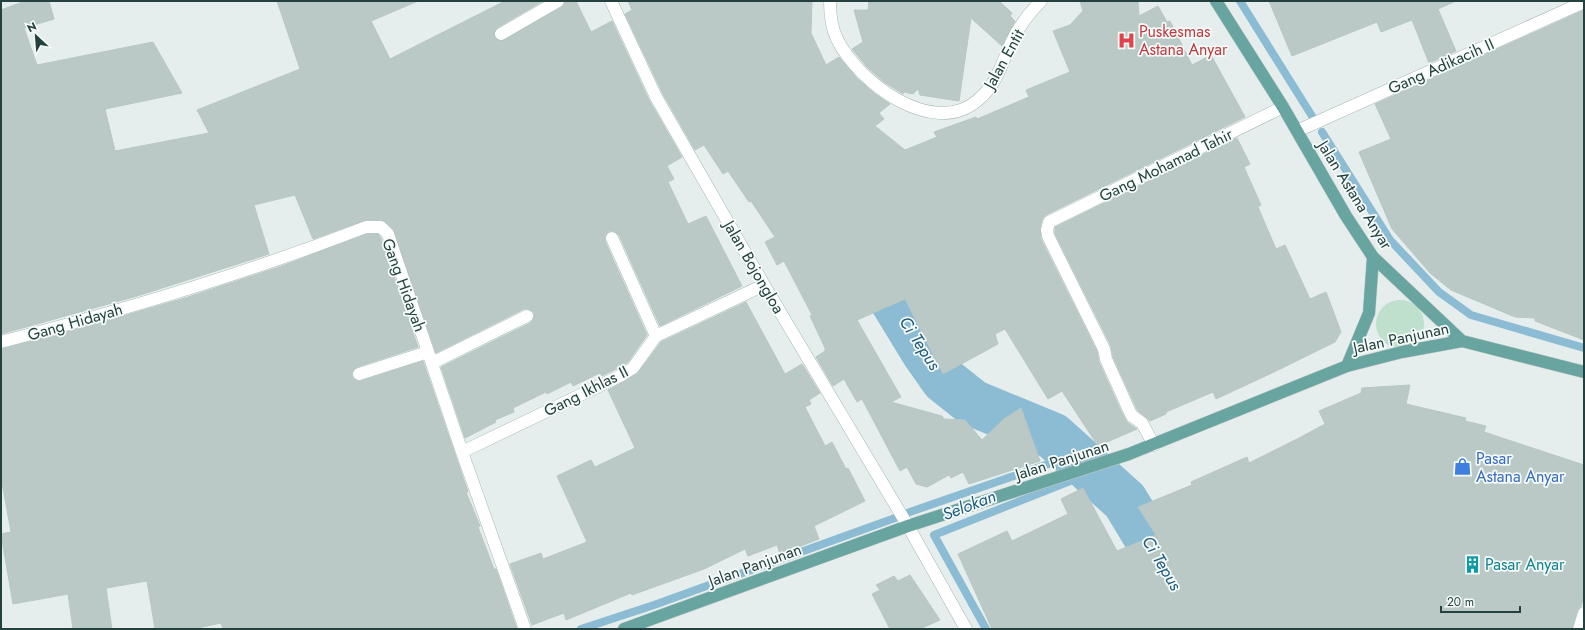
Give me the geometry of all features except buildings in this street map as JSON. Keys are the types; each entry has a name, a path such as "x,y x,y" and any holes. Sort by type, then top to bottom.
{"main road":[{"name":"Jalan Astana Anyar","path":"1216,1 1283,107 1346,216 1373,257 1462,341 1584,372"},
{"name":"Jalan Panjunan","path":"1347,366 1368,313 1373,257"},
{"name":"Jalan Panjunan","path":"624,629 908,526 1070,474 1154,445 1347,366 1402,352 1462,341"}],"street":[{"path":"501,34 558,1"},
{"name":"Jalan Bojongloa","path":"610,1 656,97 764,285 908,526 966,629"},
{"name":"Jalan Entit","path":"830,1 830,19 837,39 849,59 879,89 919,110 951,113 976,102 989,89 998,74 1012,41 1031,10 1041,1"},
{"name":"Gang Adikacih II","path":"1297,131 1584,2"},
{"name":"Gang Mohamad Tahir","path":"1154,445 1142,423 1132,416 1113,377 1104,349 1048,236 1047,230 1049,222 1283,107"},
{"name":"Gang Hidayah","path":"1,342 78,322 279,260 366,227 381,227 388,234 462,452 525,629"},
{"path":"612,238 656,336"},
{"name":"Gang Ikhlas II","path":"462,452 622,375 633,368 656,336 764,285"},
{"path":"432,364 527,316"},
{"path":"359,374 428,352"},
{"path":"1579,629 1584,613"}],"green space":[{"path":"1400,300 1409,302 1417,307 1422,315 1424,324 1422,333 1417,341 1409,346 1400,348 1391,346 1383,341 1378,333 1376,324 1378,315 1383,307 1391,302"}],"waterway":[{"path":"1240,1 1312,116"},
{"path":"1322,132 1390,240 1439,292 1471,315 1584,348"},
{"name":"Ci Tepus","path":"861,248 925,353 944,380 973,403 1053,436 1125,501 1184,599 1184,629"},
{"path":"907,513 1074,455"},
{"name":"Selokan","path":"986,629 934,535 1093,472"},
{"path":"581,629 654,605 895,518"}],"place":[{"name":"Puskesmas Astana Anyar","path":"1126,40"},
{"name":"Pasar Astana Anyar","path":"1463,467"},
{"name":"Pasar Anyar","path":"1472,564"}]}
